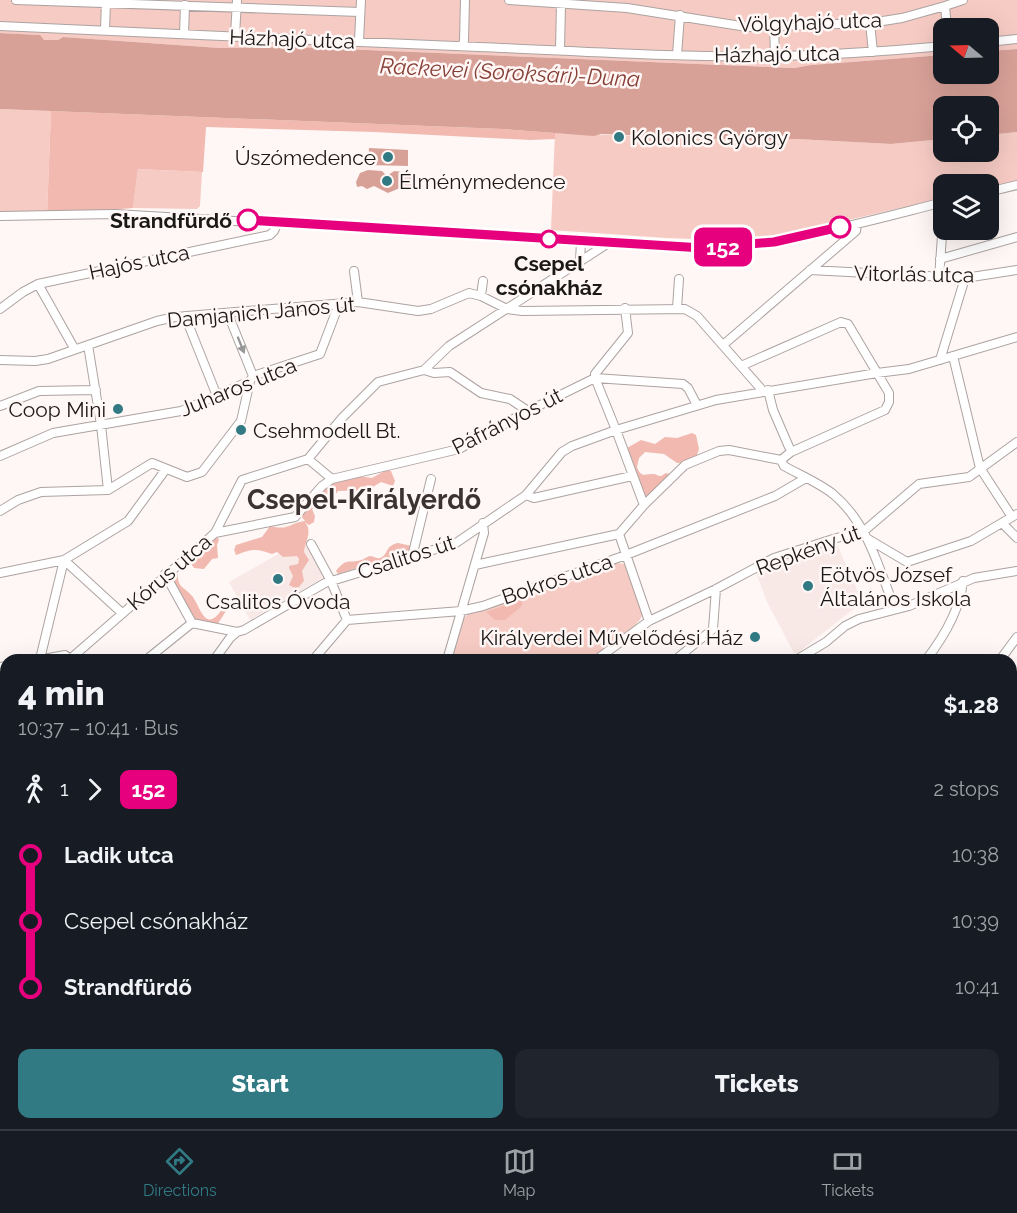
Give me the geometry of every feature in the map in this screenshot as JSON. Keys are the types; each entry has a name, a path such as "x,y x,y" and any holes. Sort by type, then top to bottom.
{"street":[{"path":"16,0 185,5 236,3 360,12"},
{"path":"359,41 361,0"},
{"path":"462,46 465,0"},
{"name":"Völgyhajó utca","path":"509,0 627,8 730,25 774,26 870,22 902,18 963,0"},
{"path":"105,30 106,2"},
{"path":"236,3 236,36"},
{"path":"560,50 561,3"},
{"path":"184,34 185,5"},
{"path":"945,6 946,18"},
{"path":"678,55 680,15"},
{"path":"870,22 873,52"},
{"name":"Házhajó utca","path":"0,26 678,55 776,56 933,47"},
{"path":"774,26 776,56"},
{"path":"999,41 1017,39"},
{"path":"999,189 1017,185"},
{"path":"0,216 115,214 680,247 732,247 792,239 933,205"},
{"name":"Hajós utca","path":"0,309 38,284 270,235 278,222"},
{"path":"723,345 856,231 857,224"},
{"path":"940,259 1017,237"},
{"path":"939,278 941,240"},
{"path":"580,262 581,241"},
{"path":"332,479 308,459 342,418 378,382 424,370 448,346 610,242"},
{"name":"Vitorlás utca","path":"810,270 939,278 965,278 1017,270"},
{"path":"354,271 358,302"},
{"path":"940,360 965,278"},
{"path":"677,308 679,279"},
{"path":"483,281 481,296 507,309 522,311 677,308 693,313 766,391 789,447"},
{"path":"38,284 74,348"},
{"name":"Damjanich János út","path":"0,360 35,361 48,358 157,321 185,316 358,302 418,311 431,309 469,293 481,296"},
{"name":"Juharos utca","path":"0,456 53,433 171,414 252,379 320,354 339,304"},
{"path":"625,308 628,333 594,378 644,505"},
{"path":"0,511 18,500 41,492 108,490 152,463 187,477 202,472 241,421 252,379 228,314"},
{"path":"185,316 217,396"},
{"path":"475,565 619,534 644,505 686,465 719,451 729,450 781,460 791,452 885,410 889,402 890,393 845,322 741,366"},
{"path":"766,391 909,369 1017,337"},
{"path":"88,345 101,425 108,490"},
{"path":"866,535 907,562 971,541 1014,515 995,493 980,468 953,356"},
{"path":"424,370 434,373 450,372 481,393 510,399 528,411"},
{"path":"594,378 683,384 688,388 697,405"},
{"name":"Páfrányos út","path":"215,533 295,517 322,486 332,479 459,449 594,378"},
{"path":"0,406 39,391 96,390"},
{"name":"Csalitos út","path":"219,654 237,632 332,581 456,543 526,495 566,448 697,405 766,391"},
{"name":"Repkény út","path":"604,654 649,621 774,558 833,539 866,535 919,484 964,478 1017,442"},
{"name":"Kórus utca","path":"75,654 215,533 242,480 308,459"},
{"path":"781,460 784,466 833,494 866,535 895,609"},
{"path":"0,573 64,560 128,521 166,469"},
{"path":"526,495 534,498 633,476"},
{"name":"Bokros utca","path":"347,620 461,612 626,555 775,496 806,478"},
{"path":"412,557 431,479"},
{"path":"449,654 484,533 483,523"},
{"path":"1002,523 1017,538"},
{"path":"619,534 649,621"},
{"path":"312,544 332,581 347,620 318,654"},
{"path":"64,560 122,613"},
{"path":"40,654 64,560"},
{"path":"806,654 851,623 870,615 909,606 963,582 986,575 1017,571"},
{"path":"165,574 192,623 237,632"},
{"path":"931,654 940,642 962,595 963,582"},
{"path":"682,654 712,629 716,589"},
{"path":"153,654 192,623"},
{"path":"1004,654 1017,637"}],"shaded area":[{"path":"0,0 1017,0 1017,49 999,50 999,18 933,18 933,56 794,68 295,47 220,48 63,37 58,40 44,40 39,35 0,33"},
{"path":"0,109 51,111 47,215 0,218"},
{"path":"51,111 502,129 555,133 555,139 530,140 206,127 203,172 138,169 133,208 47,215"},
{"path":"1017,132 1017,181 999,185 999,174 933,174 933,200 784,235 723,240 551,230 555,133 744,140 796,139 891,144 933,140 933,162 999,162 999,134"},
{"path":"138,169 202,172 200,206 197,209 133,208"},
{"path":"692,433 696,435 699,449 697,455 685,463 677,463 664,454 645,452 639,458 637,467 642,474 661,476 666,473 670,474 648,496 645,496 627,448 641,440 655,444 665,437 677,438"},
{"path":"386,470 391,471 395,481 393,486 381,482 368,490 338,491 327,506 312,509 315,516 314,522 309,525 305,522 308,533 304,552 309,560 302,571 304,581 297,589 289,585 293,576 289,566 298,564 297,556 283,557 277,552 272,554 254,550 236,555 234,550 236,545 262,537 270,526 285,527 305,521 301,513 321,490 336,481 358,476 372,478"},
{"path":"213,538 219,540 218,558 212,559 204,569 194,568 190,562 191,559"},
{"name":"Csalitos Óvoda","path":"305,539 326,576 250,620 229,582"},
{"name":"Eötvös József Általános Iskola","path":"835,540 865,607 855,608 794,654 767,602 755,570 777,558"},
{"path":"398,543 412,546 409,550 377,565 372,563 338,574 336,571 345,562 362,560 370,556 383,557 391,546"},
{"path":"616,563 627,564 643,614 627,633 597,654 453,654 463,619 468,614 538,591 561,586"},
{"path":"175,572 178,574 180,585 192,596 208,619 217,616 225,608 226,611 217,625 202,623 194,618 173,584 172,577"},
{"path":"523,600 521,607 505,620 495,620 486,612"}],"water":[{"name":"Ráckevei (Soroksári)-Duna","path":"0,33 40,35 44,40 58,40 63,37 220,48 295,47 794,68 933,56 933,84 999,84 999,50 1017,49 1017,132 999,134 999,96 933,96 933,140 891,144 796,139 744,140 601,134 594,136 502,129 0,109"},
{"name":"Úszómedence","path":"369,148 408,150 408,166 368,165"},
{"name":"Élménymedence","path":"368,170 382,171 387,176 394,171 413,173 420,183 418,189 405,191 400,188 388,193 374,186 367,189 362,186 357,187 356,182 360,173"}],"bus line":[{"name":"152","path":"248,220 703,248 755,245 840,227"}],"place":[{"name":"Kolonics György","path":"619,137"},
{"name":"Úszómedence","path":"388,157"},
{"name":"Élménymedence","path":"387,181"},
{"name":"Strandfürdő","path":"248,220"},
{"name":"Csepel csónakház","path":"549,239"},
{"name":"Coop Mini","path":"118,409"},
{"name":"Csehmodell Bt.","path":"241,430"},
{"name":"Csalitos Óvoda","path":"278,579"},
{"name":"Eötvös József Általános Iskola","path":"808,586"},
{"name":"Királyerdei Művelődési Ház","path":"755,637"}],"district":[{"name":"Csepel-Királyerdő","path":"364,499"}]}
